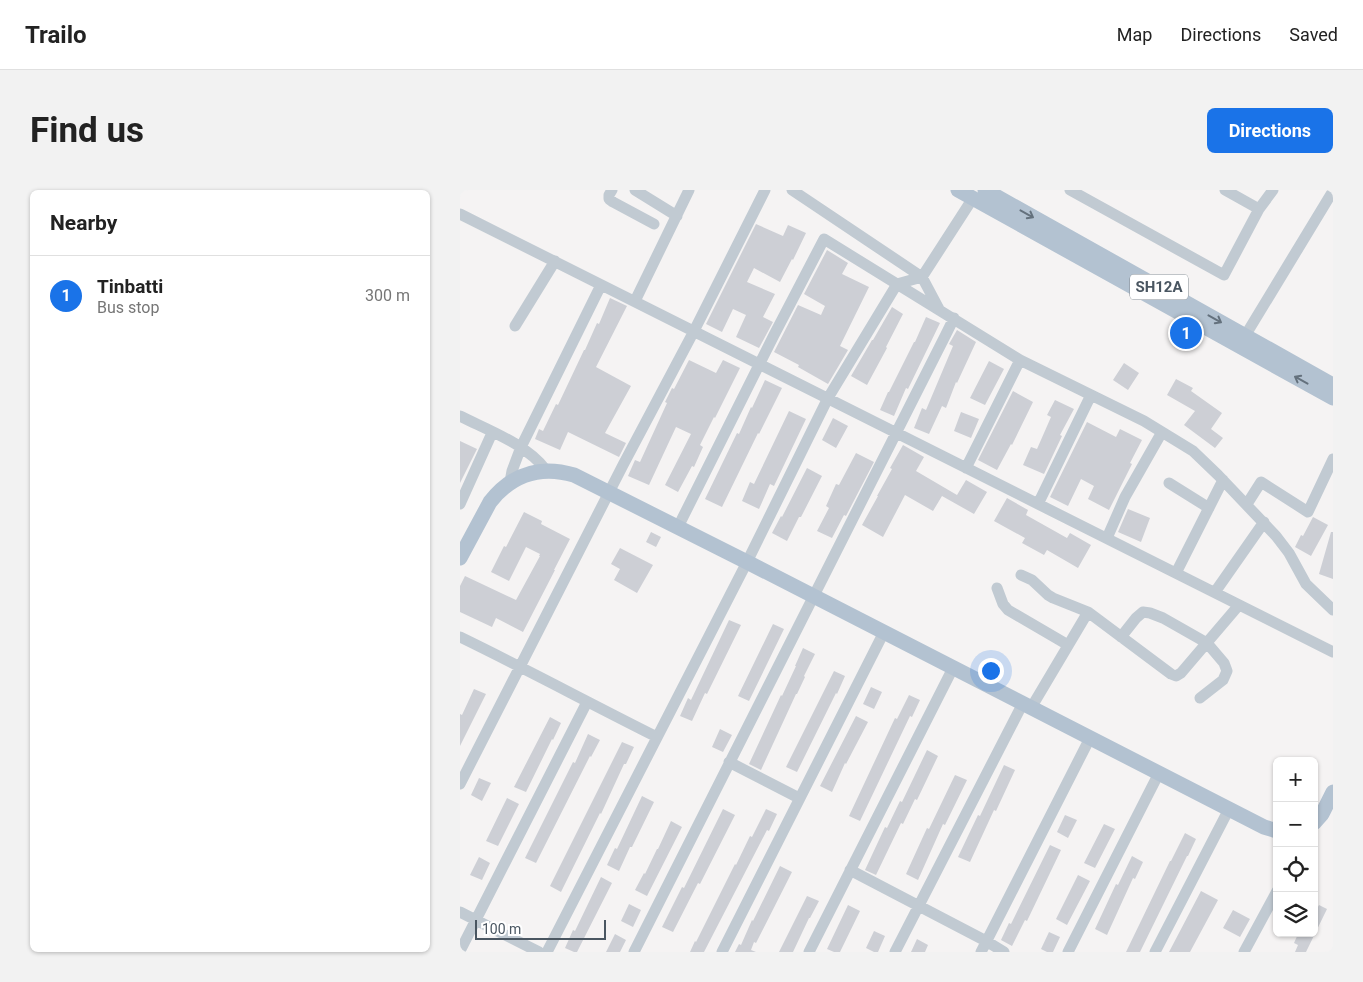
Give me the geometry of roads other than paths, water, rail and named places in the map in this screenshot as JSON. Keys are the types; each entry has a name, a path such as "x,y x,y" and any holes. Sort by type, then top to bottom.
{"main road":[{"name":"SH12A","path":"958,190 979,194 1333,385"},
{"name":"SH12A","path":"979,194 1105,272 1126,291 1188,329 1239,355 1269,363 1333,398"},
{"path":"460,558 490,502 510,482 528,474 546,470 574,475 1228,809 1273,830"},
{"path":"1318,818 1333,792"}],"street":[{"path":"612,190 609,199 654,224"},
{"path":"635,190 677,216"},
{"path":"635,302 689,190"},
{"path":"460,784 765,190"},
{"path":"792,190 922,276 939,309"},
{"path":"1070,190 1224,275 1259,209 1273,190"},
{"path":"1225,190 1259,209"},
{"path":"1245,336 1333,191"},
{"path":"547,952 828,398 897,284 922,276 979,194"},
{"path":"460,214 1333,652"},
{"path":"678,527 824,239 1020,360 1144,421 1193,451 1264,522 1289,553 1306,584 1333,610"},
{"path":"515,326 555,261"},
{"path":"510,482 521,446 601,285"},
{"path":"634,952 954,318"},
{"path":"966,468 1020,360"},
{"path":"1038,504 1091,395"},
{"path":"460,416 521,446 539,461 546,470"},
{"path":"1107,538 1125,497 1162,432"},
{"path":"460,504 492,433"},
{"path":"1247,504 1261,482 1308,512 1333,459"},
{"path":"1176,573 1223,480"},
{"path":"1169,483 1208,508"},
{"path":"1215,592 1264,522"},
{"path":"1021,575 1032,580 1053,598 1088,612 1176,676 1180,674 1239,605"},
{"path":"997,588 1003,604 1008,610 1068,645"},
{"path":"895,952 1027,706 1088,612"},
{"path":"1122,637 1136,618 1143,612 1163,618 1206,643 1224,664 1227,671 1223,680 1200,698"},
{"path":"722,952 884,632"},
{"path":"460,637 657,737"},
{"path":"809,952 953,668"},
{"path":"460,951 587,702"},
{"path":"981,952 1090,738"},
{"path":"729,762 799,798"},
{"path":"1068,952 1159,773"},
{"path":"1155,952 1228,809"},
{"path":"850,870 1004,952"},
{"path":"1244,952 1273,899"},
{"path":"460,912 539,952"}],"place":[{"name":"Tinbatti","path":"1186,333"}]}
